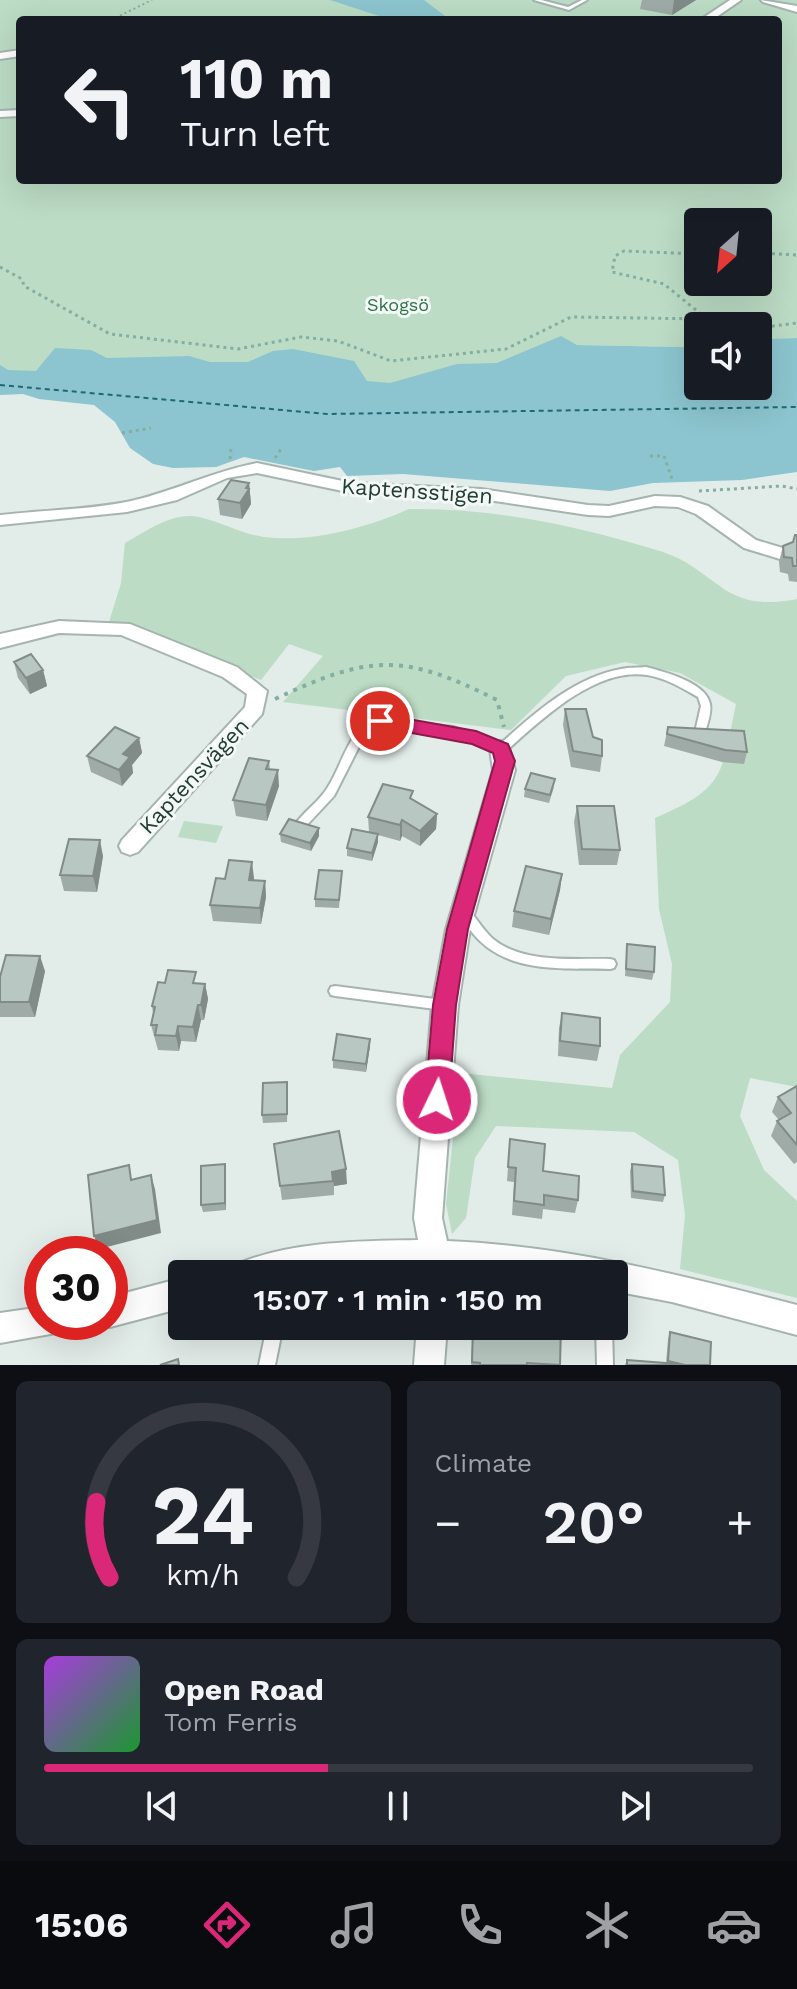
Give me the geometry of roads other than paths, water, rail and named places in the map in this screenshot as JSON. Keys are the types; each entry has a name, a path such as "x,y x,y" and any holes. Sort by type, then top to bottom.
{"street":[{"path":"711,16 736,0"},
{"path":"766,0 797,9"},
{"name":"Kaptensstigen","path":"0,520 127,507 171,496 223,474 257,468 352,488 481,494 588,510 609,511 655,501 680,502 702,510 750,544 780,553"},
{"name":"Kaptensvägen","path":"0,641 59,627 123,629 242,678 257,691 259,698 255,709 130,846"},
{"path":"434,1260 428,1218 445,1005 462,911 504,770 501,749"},
{"path":"328,1260 355,1255 395,1260"},
{"path":"628,1279 797,1320"},
{"path":"128,1307 168,1297"},
{"path":"0,1328 24,1325"},
{"path":"429,1365 431,1340"}],"lane":[{"path":"536,0 569,9 573,16"},
{"path":"569,9 585,0"},
{"path":"302,823 330,793 360,735 370,723 380,721 453,731 501,749 554,704 589,684 627,670 667,675 702,695 706,706 700,732"},
{"path":"462,911 490,943 509,952 538,959 610,964"},
{"path":"335,991 445,1005"},
{"path":"267,1365 272,1340"},
{"path":"604,1340 605,1365"}],"water":[{"path":"330,0 424,0 445,16 379,16"},
{"path":"561,336 577,345 684,347 684,400 772,400 772,339 797,338 797,472 742,480 653,483 610,491 403,474 347,476 340,467 314,471 244,457 216,467 173,468 153,464 130,448 115,422 94,405 39,399 23,394 0,395 0,365 8,370 36,371 55,348 91,350 107,358 189,356 210,362 248,362 273,351 293,349 354,361 367,381 390,383 457,364 497,363"}],"park label":[{"name":"Skogsö","path":"398,304"}]}
